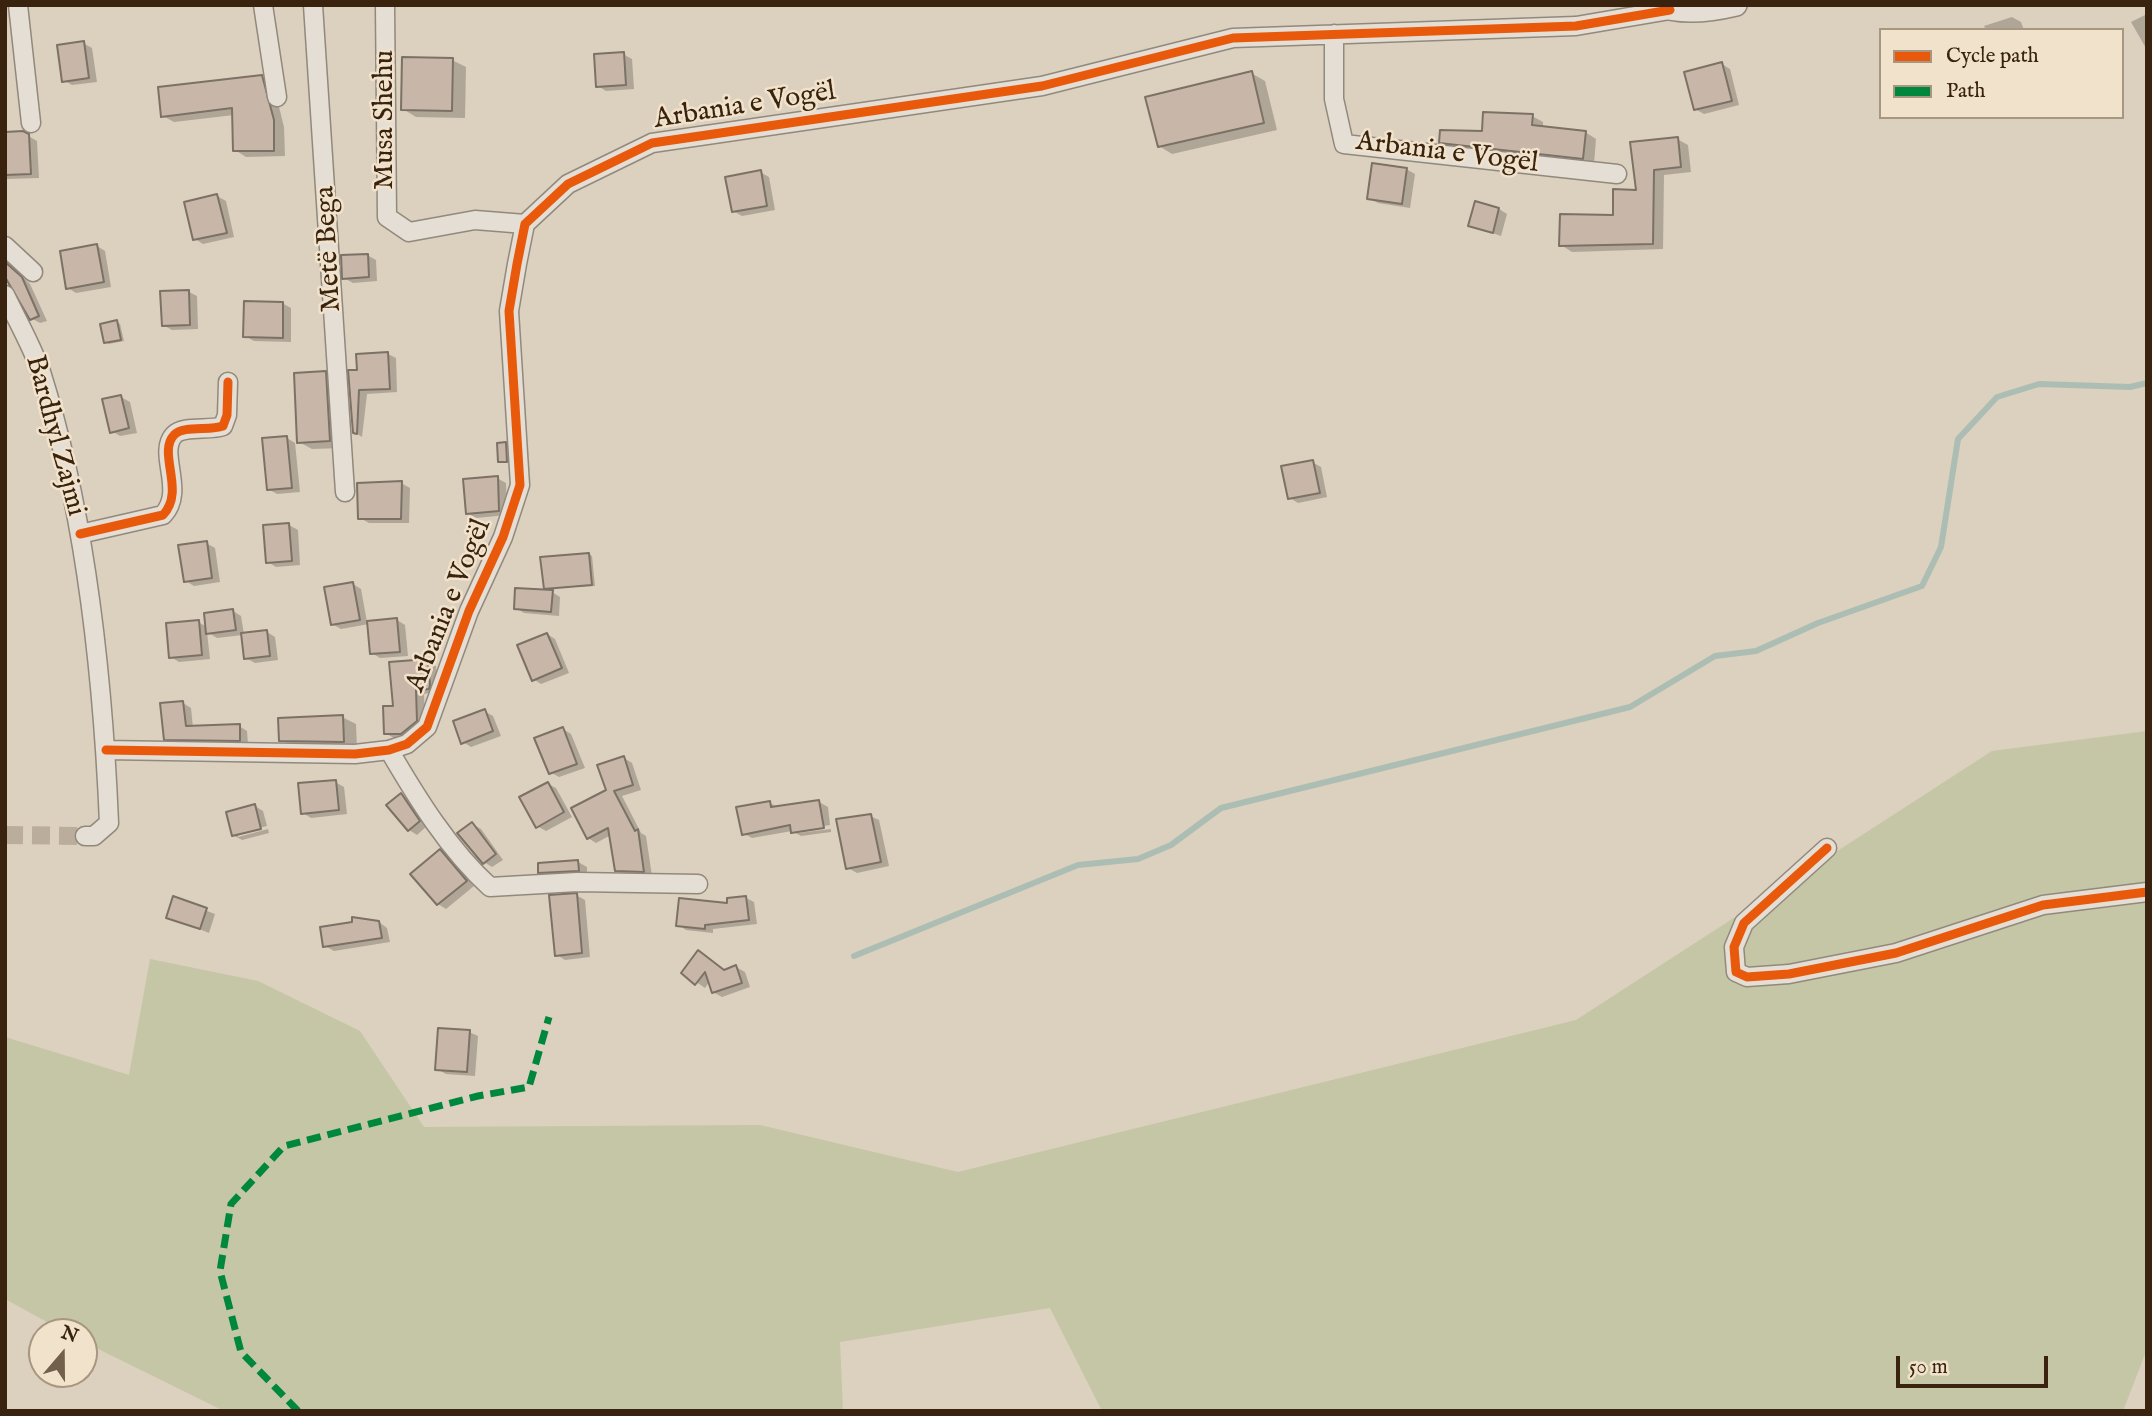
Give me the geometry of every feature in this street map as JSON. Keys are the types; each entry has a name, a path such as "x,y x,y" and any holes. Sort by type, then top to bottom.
{"street":[{"path":"18,5 31,122"},
{"path":"263,5 277,97"},
{"name":"Metë Bega","path":"313,5 345,492"},
{"name":"Musa Shehu","path":"385,5 387,216 410,232 475,220 526,224"},
{"path":"1663,8 1716,9 1736,5"},
{"name":"Arbania e Vogël","path":"106,750 355,754 389,750 407,744 427,727 469,611 503,537 520,485 509,311 526,224 568,184 652,143 1042,86 1233,38 1576,26 1663,8"},
{"name":"Arbania e Vogël","path":"1334,34 1334,99 1344,144 1617,174"},
{"path":"5,246 33,272"},
{"name":"Bardhyl Zajmi","path":"5,295 40,370 80,534 106,750"},
{"path":"80,534 163,515 171,507 174,495 169,445 174,435 182,430 211,431 223,426 227,415 229,382"},
{"path":"85,836 94,836 109,823 106,750"},
{"path":"389,750 464,860 490,887 577,882 698,884"},
{"path":"1827,848 1744,923 1734,947 1736,972 1747,977 1789,974 1883,956 2043,905 2147,892"}],"green space":[{"path":"2147,731 2147,1349 2123,1411 1102,1411 1050,1308 840,1342 843,1411 224,1411 98,1349 98,1318 40,1318 5,1299 5,1037 129,1075 150,959 258,981 360,1031 424,1127 760,1125 958,1172 1576,1020 1992,751"}],"building":[{"path":"84,41 89,78 62,82 57,45"},
{"path":"624,52 626,85 596,87 594,54"},
{"path":"402,57 453,58 452,111 401,110"},
{"path":"1722,62 1732,101 1694,110 1684,72"},
{"path":"1252,71 1264,123 1158,147 1145,97"},
{"path":"262,75 274,120 274,151 233,151 232,108 161,117 158,87"},
{"path":"1483,112 1533,114 1532,125 1586,131 1583,159 1439,143 1440,130 1482,131"},
{"path":"23,131 29,134 31,174 5,175 5,132"},
{"path":"1678,137 1681,167 1654,170 1653,244 1559,246 1560,214 1613,215 1613,189 1636,190 1630,142"},
{"path":"1372,163 1407,168 1402,204 1367,199"},
{"path":"761,170 767,206 732,212 725,177"},
{"path":"217,194 227,233 193,240 184,202"},
{"path":"1475,201 1499,208 1493,233 1468,226"},
{"path":"97,244 104,282 66,289 60,251"},
{"path":"368,254 369,277 342,279 341,255"},
{"path":"5,262 22,277 39,316 30,320 5,277"},
{"path":"189,290 190,325 162,326 160,291"},
{"path":"244,301 283,302 283,338 243,337"},
{"path":"117,320 121,340 104,343 100,324"},
{"path":"388,352 390,389 359,390 357,434 353,433 348,370 357,370 356,354"},
{"path":"326,371 330,441 297,443 294,373"},
{"path":"121,395 129,428 110,433 102,399"},
{"path":"287,436 292,488 267,490 262,438"},
{"path":"506,442 507,462 498,462 497,443"},
{"path":"1313,460 1320,493 1288,499 1281,466"},
{"path":"498,476 499,511 466,514 463,479"},
{"path":"402,481 401,519 358,519 357,483"},
{"path":"289,523 292,561 266,563 263,525"},
{"path":"207,541 212,578 184,582 178,545"},
{"path":"589,553 592,585 544,589 540,557"},
{"path":"353,582 360,620 331,625 324,587"},
{"path":"515,588 553,590 551,612 514,609"},
{"path":"233,609 236,630 206,634 204,613"},
{"path":"397,618 400,652 370,654 367,621"},
{"path":"199,620 202,655 169,658 166,623"},
{"path":"267,630 270,656 244,659 241,633"},
{"path":"547,633 562,668 532,681 517,645"},
{"path":"428,659 430,685 429,689 416,690 417,721 401,734 384,734 383,706 393,706 389,662"},
{"path":"183,701 186,726 240,724 240,741 164,740 160,703"},
{"path":"485,709 493,731 461,744 453,721"},
{"path":"343,715 344,742 279,741 278,718"},
{"path":"563,727 577,764 549,774 534,738"},
{"path":"624,756 633,785 614,791 635,831 638,829 644,872 615,871 608,828 587,839 571,808 606,790 597,765"},
{"path":"336,780 339,810 301,814 298,783"},
{"path":"548,782 564,812 536,828 519,797"},
{"path":"401,793 420,821 408,831 386,805"},
{"path":"819,800 824,828 791,833 790,825 742,835 736,807 770,801 771,807"},
{"path":"255,804 261,829 232,836 226,812"},
{"path":"871,814 881,862 846,869 836,819"},
{"path":"472,822 496,854 483,864 457,833"},
{"path":"440,849 467,881 437,905 410,874"},
{"path":"578,860 579,871 538,873 538,863"},
{"path":"577,893 582,953 555,956 549,895"},
{"path":"173,896 207,908 200,929 166,918"},
{"path":"746,896 749,920 705,925 705,929 676,926 679,898 727,903 727,898"},
{"path":"352,917 379,921 382,938 323,947 320,927 352,922"},
{"path":"698,950 724,970 736,965 742,983 712,993 705,972 695,985 681,973"},
{"path":"438,1028 470,1030 467,1072 435,1070"}],"waterway":[{"path":"854,956 1078,865 1138,859 1171,845 1221,808 1630,707 1715,656 1756,651 1818,623 1922,586 1941,547 1958,439 1997,397 2039,384 2130,387 2147,383"}],"tunnel":[{"path":"5,835 85,836"}],"marked path":[{"path":"298,1411 241,1352 220,1271 231,1204 284,1146 478,1096 529,1087 549,1017"}],"cycle path":[{"path":"106,750 355,754 389,750 407,744 427,727 469,611 503,537 520,485 509,311 525,224 568,184 652,143 1042,86 1233,38 1576,26 1670,10"},
{"path":"80,534 163,515 172,495 168,452 170,443 174,435 184,430 223,426 227,415 228,382"},
{"path":"1827,848 1744,923 1734,947 1736,972 1747,977 1789,974 1896,953 2043,905 2147,892"}]}
